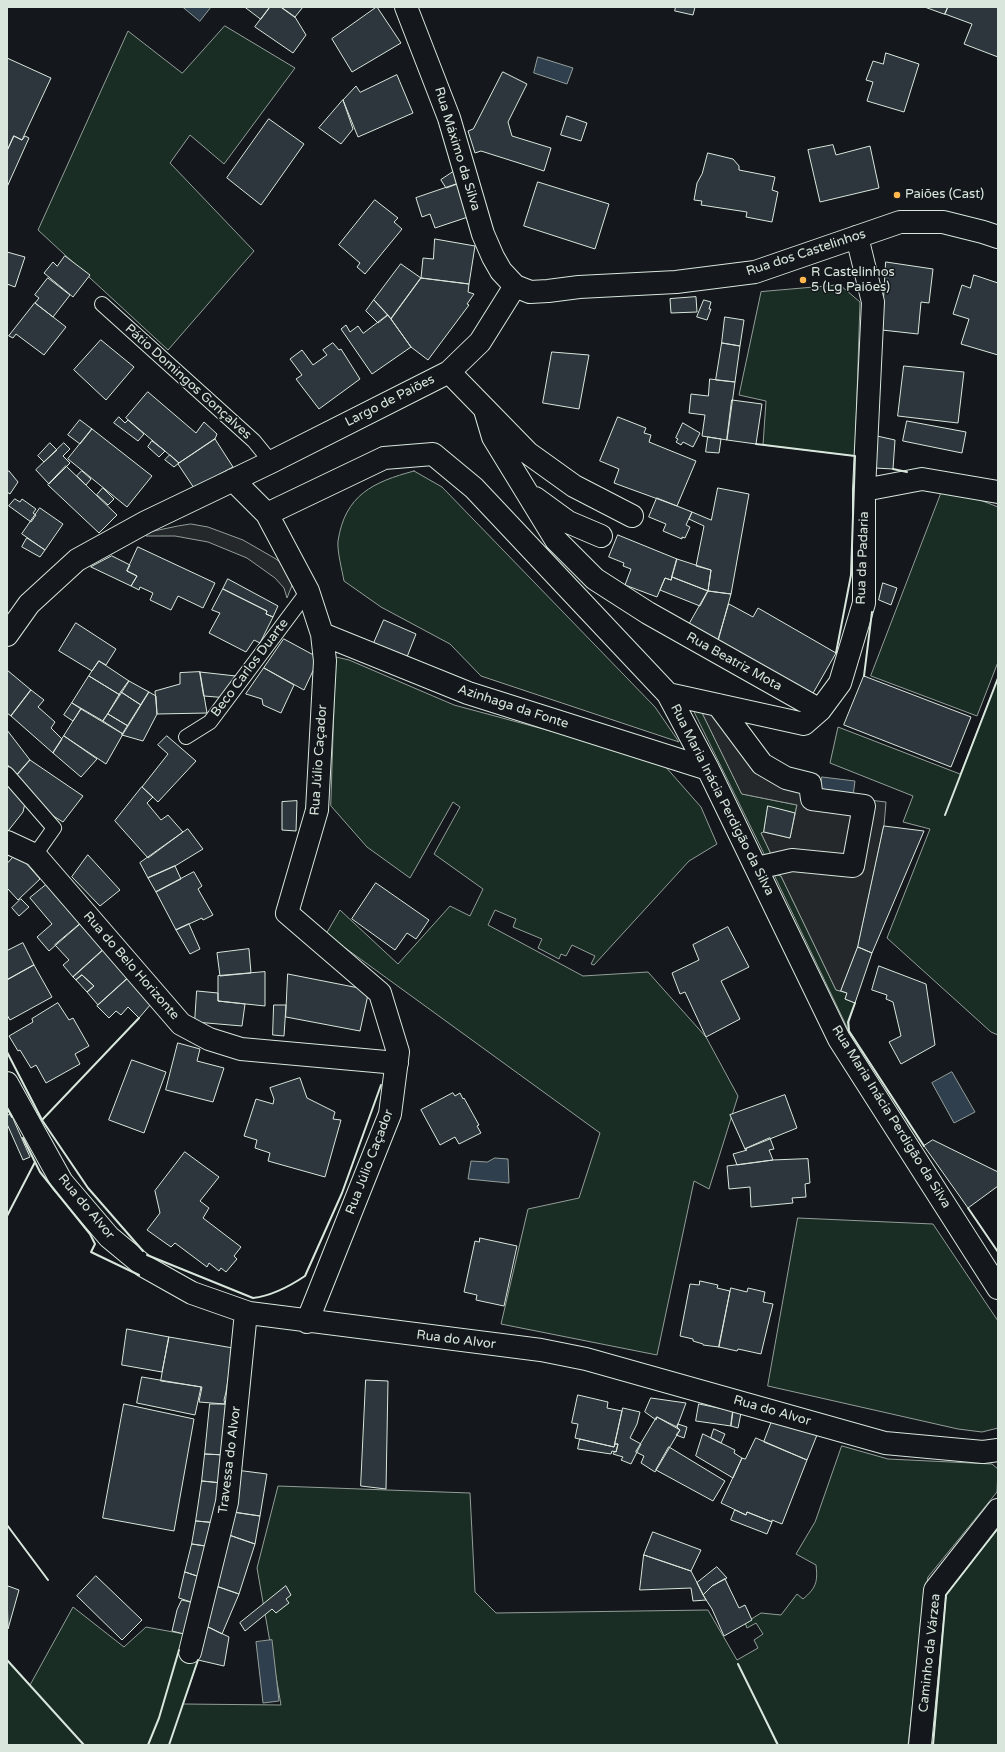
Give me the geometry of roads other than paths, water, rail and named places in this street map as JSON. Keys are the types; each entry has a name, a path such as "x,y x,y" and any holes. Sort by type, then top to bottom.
{"street":[{"name":"Rua Máximo da Silva","path":"406,7 450,118 483,234 501,271 515,286"},
{"name":"Rua dos Castelinhos","path":"515,286 530,292 548,291 579,287 676,282 755,272 900,222 943,222 998,237"},
{"name":"Rua da Padaria","path":"668,694 804,724 820,710 840,683 864,603 864,490 873,302 858,237"},
{"name":"Largo de Paiões","path":"7,635 29,604 77,560 146,522 271,462 449,372 480,342 515,286"},
{"path":"449,372 534,457 574,486 632,516"},
{"name":"Rua Beatriz Mota","path":"486,410 493,437 556,540 595,579 648,613 820,710"},
{"name":"Rua Maria Inácia Perdigão da Silva","path":"267,514 384,458 433,454 474,488 668,694 708,769 839,1039 998,1288"},
{"path":"864,490 922,479 998,492"},
{"path":"233,480 267,514 308,591"},
{"path":"526,491 568,522 601,536"},
{"name":"Rua Júlio Caçador","path":"307,1322 390,1114 398,1052 380,993 287,913 317,810 325,661 322,634 308,591"},
{"name":"Azinhaga da Fonte","path":"322,634 468,693 708,769"},
{"path":"718,705 762,764 786,778 810,784 812,799 864,806 853,866 792,860 757,868"},
{"name":"Rua do Belo Horizonte","path":"7,842 35,856 182,1024 209,1039 241,1049 397,1063"},
{"name":"Rua do Alvor","path":"7,1083 62,1182 109,1237 144,1266 192,1293 246,1312 307,1322 541,1350 586,1359 885,1443 983,1452 998,1450"},
{"name":"Travessa do Alvor","path":"190,1652 228,1502 246,1312"},
{"name":"Caminho da Várzea","path":"920,1745 935,1590 998,1510"}],"lane":[{"name":"Pátio Domingos Gonçalves","path":"102,304 254,441 271,462"},
{"name":"Beco Carlos Duarte","path":"186,737 210,722 308,591"},
{"path":"7,774 54,828 35,856"}],"water":[{"path":"183,7 211,7 200,21"},
{"path":"538,57 573,68 567,84 534,73"},
{"path":"822,777 855,781 853,796 820,792"},
{"path":"952,1072 975,1112 954,1123 932,1083"},
{"path":"495,1158 508,1159 509,1183 468,1179 471,1161 487,1162"},
{"path":"272,1640 279,1701 263,1703 256,1642"}],"place":[{"name":"Paiões (Cast)","path":"897,195"},
{"name":"R Castelinhos 5 (Lg Paiões)","path":"803,280"}]}
